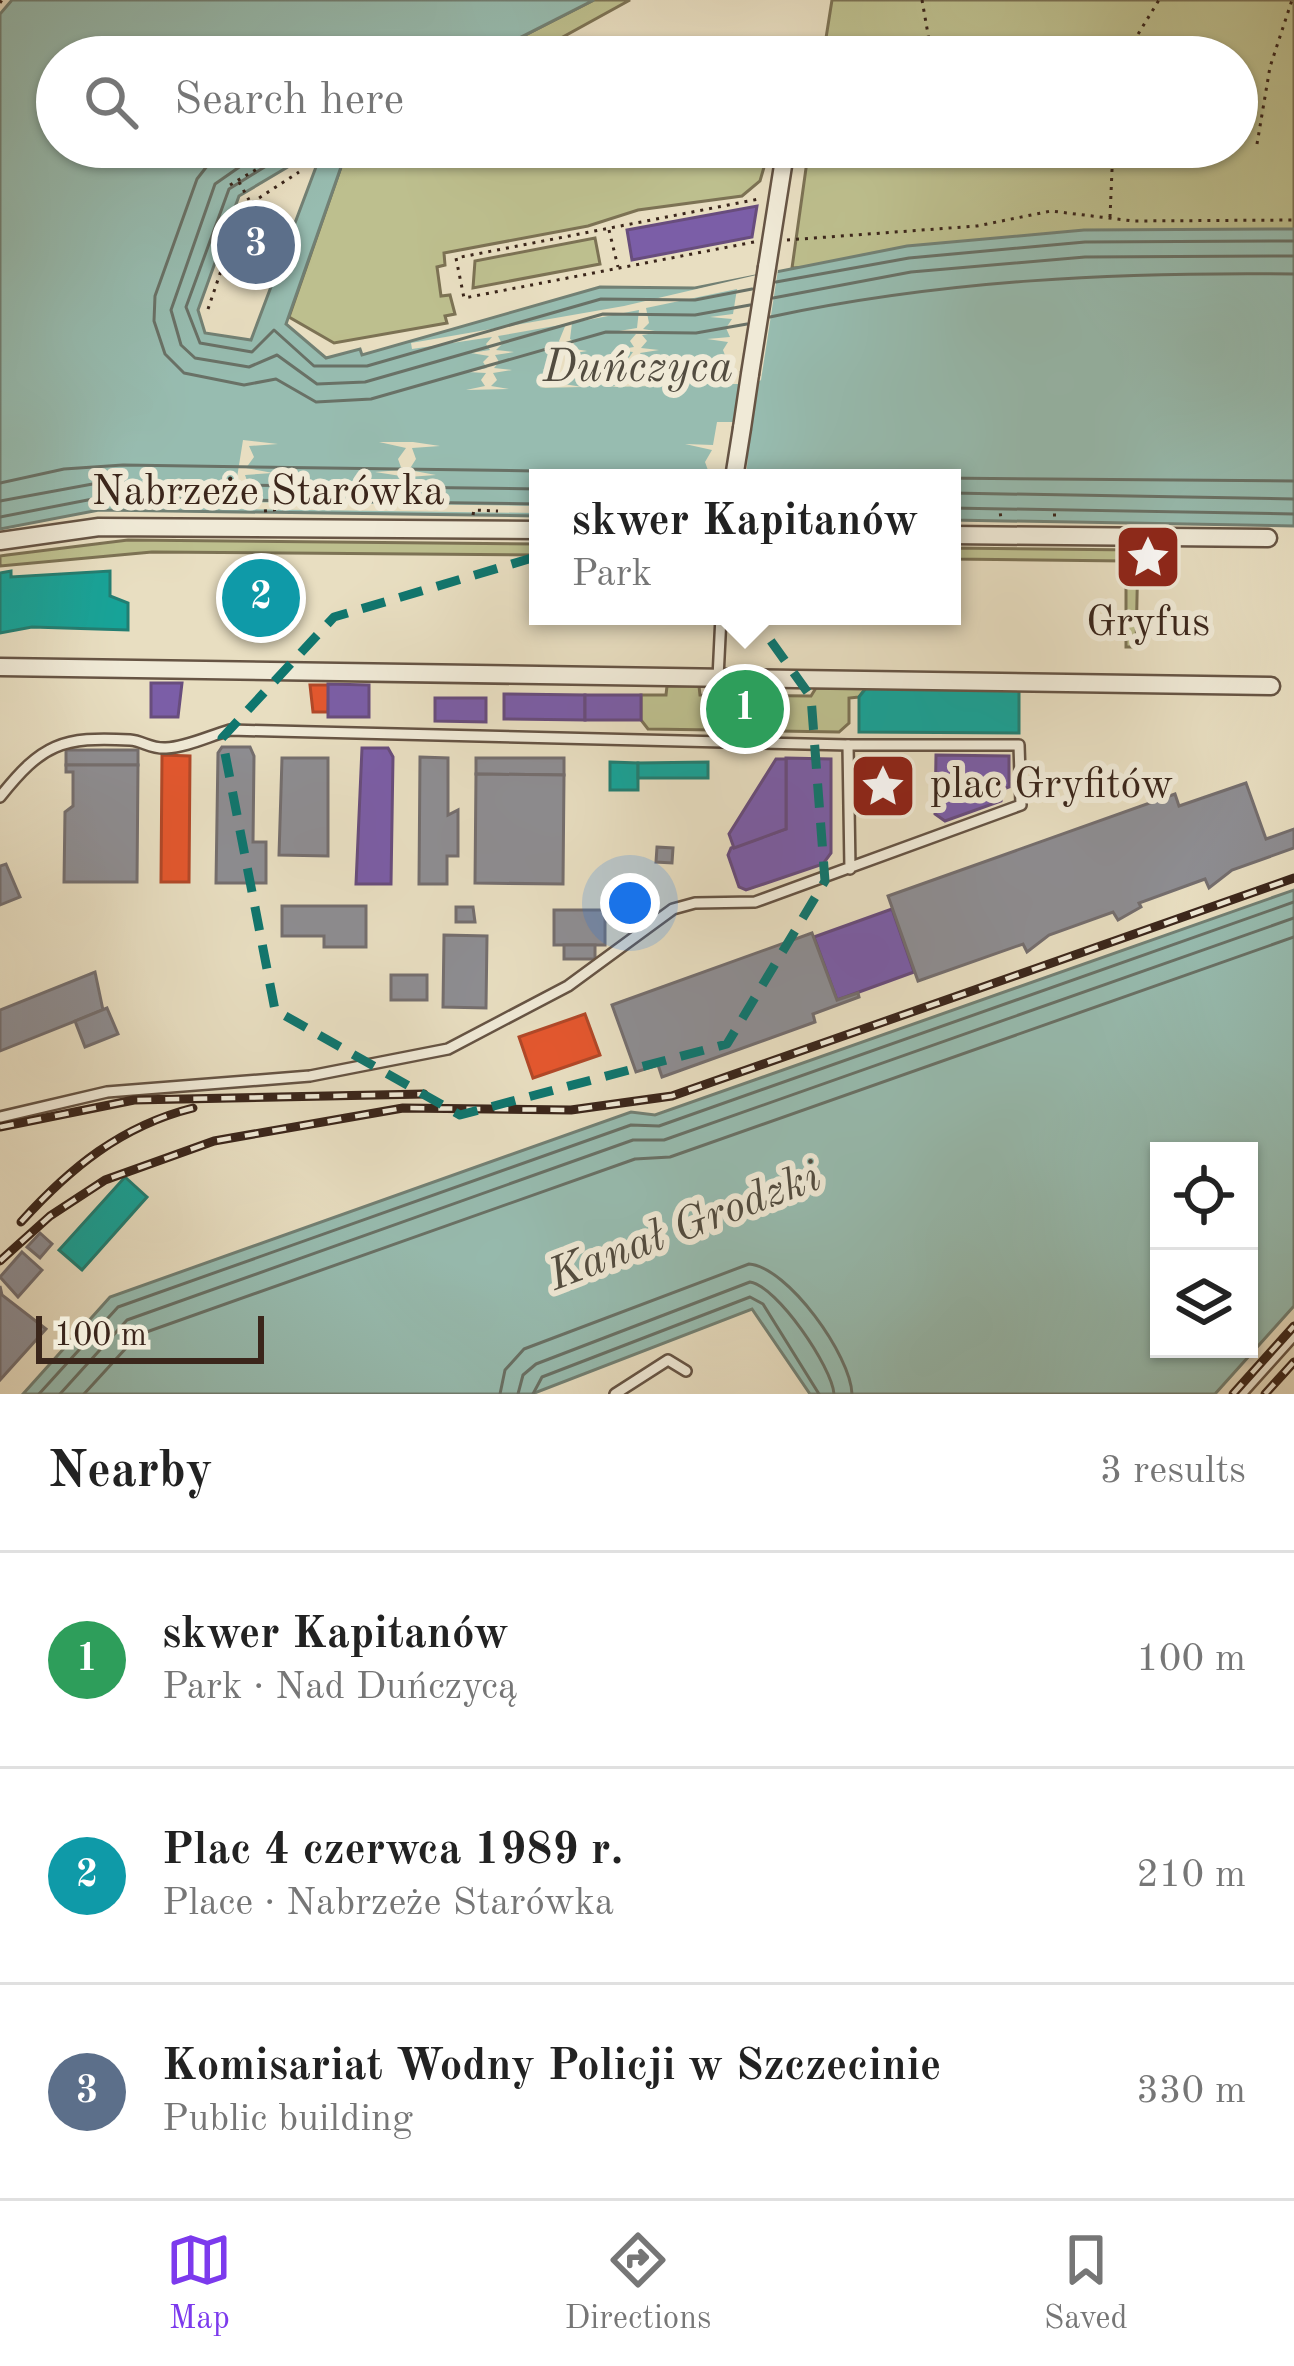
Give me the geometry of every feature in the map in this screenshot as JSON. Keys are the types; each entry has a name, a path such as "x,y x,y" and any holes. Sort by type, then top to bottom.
{"street":[{"path":"735,469 783,168"},
{"name":"Nabrzeże Starówka","path":"0,542 99,526 529,530"},
{"path":"961,535 1268,538"},
{"path":"0,667 1271,686"}],"lane":[{"path":"718,678 721,625"},
{"path":"0,797 29,760 71,740 137,740 150,748 172,748 230,730 1019,745 1021,805 755,902 695,903 673,909 599,967 448,1049 310,1076 107,1092 0,1117"},
{"path":"848,745 850,869"},
{"path":"1241,1394 1294,1335"},
{"path":"615,1394 668,1360 686,1371"}],"path":[{"path":"922,0 928,36"},
{"path":"1137,36 1159,0"},
{"path":"1258,139 1270,67 1292,0"},
{"path":"230,185 259,168"},
{"path":"1110,218 1112,168"},
{"path":"208,309 242,209 299,172"},
{"path":"238,181 250,201"},
{"path":"778,196 456,258 464,298 772,239 977,226 1051,212 1110,218 1294,220"},
{"path":"224,264 262,277 281,222 242,209"},
{"path":"609,228 619,268"},
{"path":"714,242 716,250"},
{"path":"685,248 686,255"},
{"path":"209,279 217,282"},
{"path":"264,513 264,508 289,508"},
{"path":"473,510 498,511"},
{"path":"999,515 1007,514"},
{"path":"1053,515 1062,515"}],"highlighted area":[{"path":"680,514 811,697 825,881 727,1044 460,1115 275,1010 222,738 334,617"}],"green space":[{"path":"594,0 630,0 565,36 523,36"},
{"path":"832,0 1294,0 1294,247 792,268 806,168 1258,168 1258,36 826,36"},
{"path":"341,168 764,168 760,181 742,196 638,210 588,226 444,253 445,265 437,267 441,296 450,295 455,314 445,316 447,323 334,343 289,317"},
{"path":"595,238 600,264 473,288 475,261"},
{"path":"128,540 529,544 529,555 152,552 0,566 0,556"},
{"path":"961,548 1138,550 1136,647 1126,647 1126,561 961,559"},
{"path":"667,686 699,686 700,695 811,696 816,688 866,688 859,697 849,698 849,723 839,732 648,729 641,720 641,695 666,695"}],"water":[{"name":"Duńczyca","path":"12,0 594,0 523,36 36,36 36,168 286,168 239,196 198,310 205,333 251,340 316,168 341,168 286,324 326,358 360,349 362,355 600,287 695,288 907,246 1084,230 1294,229 1294,526 961,520 961,469 529,469 529,516 99,510 0,529 0,14"},
{"name":"Kanał Grodzki","path":"1294,890 1294,1306 1258,1346 1258,1142 1150,1142 1150,1358 1247,1358 1215,1394 810,1394 752,1309 532,1394 23,1394 110,1297 631,1112 655,1115"}],"pier":[{"path":"778,270 761,380 754,385 747,469 708,469 705,462 712,450 685,444 713,445 717,422 738,422 743,384 699,384 723,381 719,373 725,364 703,361 726,358 723,350 728,342 707,339 730,337 726,328 732,319 710,317 733,314 737,289 646,308 649,323 643,329 661,332 642,335 647,341 641,348 659,350 640,353 644,359 638,365 656,368 638,370 641,377 636,383 654,386 611,387 629,383 625,377 631,370 613,368 632,365 628,359 633,352 616,350 634,347 630,341 636,334 619,331 637,328 639,310 572,323 570,339 575,342 569,348 587,351 569,354 572,360 567,367 585,369 566,372 570,378 564,384 582,387 539,388 558,385 554,378 559,372 542,370 560,367 556,360 562,353 544,351 563,348 559,341 566,324 498,336 502,344 496,350 514,352 495,355 499,362 494,368 512,370 493,373 497,380 491,386 509,389 466,390 485,386 481,380 486,373 468,372 487,368 483,362 489,356 471,353 490,350 486,344 492,337 412,349 411,343 624,306"},
{"path":"243,440 278,444 249,446 254,457 246,468 273,473 245,475 249,486 242,489 243,502 398,504 399,491 394,488 401,476 375,472 402,470 398,459 406,448 379,442 413,442 440,446 412,448 416,459 409,470 436,475 408,477 412,488 406,491 404,504 529,506 529,513 232,509"}],"building: Shops":[{"path":"310,685 329,685 328,712 313,712"},
{"path":"162,755 190,756 189,882 161,882"},
{"path":"585,1014 600,1055 533,1078 519,1037"}],"building: Offices":[{"path":"757,206 752,237 632,260 627,230"},
{"path":"151,683 182,683 178,717 151,717"},
{"path":"328,684 369,685 369,717 328,717"},
{"path":"504,694 585,695 585,720 504,719"},
{"path":"585,695 641,695 641,720 585,720"},
{"path":"435,698 486,698 486,722 435,721"},
{"path":"362,748 388,748 393,757 391,884 356,884"},
{"path":"936,755 1009,756 1009,787 1001,790 1001,801 945,821 935,814"},
{"path":"786,758 831,759 831,853 823,864 746,890 739,887 728,855 731,848 786,829"},
{"path":"776,759 786,759 786,829 734,848 729,834"},
{"path":"892,909 914,972 837,1000 814,937"}],"building: Public":[{"path":"250,224 273,232 263,262 239,254"},
{"path":"11,571 11,577 110,571 110,596 128,603 128,630 32,627 0,633 0,573"},
{"path":"866,688 1019,689 1019,733 859,732 859,697"},
{"path":"610,762 638,763 638,790 610,790"},
{"path":"708,762 708,778 638,778 638,763"},
{"path":"125,1177 147,1197 82,1270 59,1250"}],"building: Industry":[{"path":"222,747 250,747 254,756 253,842 266,842 266,883 216,883 218,753"},
{"path":"66,750 138,750 138,765 66,765"},
{"path":"420,757 448,758 448,815 458,810 458,856 447,856 447,884 419,884"},
{"path":"282,758 328,758 328,856 279,855"},
{"path":"476,758 564,758 564,775 476,774"},
{"path":"66,765 138,765 137,882 64,882 65,812 73,806 73,772 66,772"},
{"path":"476,774 564,775 563,884 475,883"},
{"path":"1246,783 1266,839 1294,829 1294,848 1232,870 1209,888 1205,879 1139,903 1141,907 1118,920 1113,912 1049,935 1027,952 1023,944 918,981 888,896 1175,794 1179,806"},
{"path":"657,847 673,848 672,863 656,862"},
{"path":"6,864 20,897 0,905 0,866"},
{"path":"282,906 366,906 366,947 324,947 324,936 282,936"},
{"path":"456,907 473,907 475,922 456,922"},
{"path":"554,910 605,910 605,945 554,945"},
{"path":"812,933 837,1000 858,993 859,997 813,1014 815,1022 662,1077 658,1065 636,1072 612,1005"},
{"path":"444,935 487,936 486,1008 443,1007"},
{"path":"564,945 595,945 595,959 564,959"},
{"path":"95,972 103,1010 0,1051 0,1010"},
{"path":"391,975 427,975 427,1000 391,1000"},
{"path":"107,1008 118,1034 85,1047 75,1021"},
{"path":"40,1233 52,1244 40,1258 27,1247"},
{"path":"22,1252 42,1270 18,1297 0,1277"},
{"path":"0,1286 2,1295 46,1329 0,1380"}],"railway":[{"path":"0,1261 50,1216 105,1180 214,1141 403,1108 571,1110 672,1096 1294,878"},
{"path":"0,1127 134,1100 424,1094"},
{"path":"21,1222 98,1152 143,1126 193,1108"},
{"path":"1233,1394 1294,1326"},
{"path":"1265,1394 1294,1362"}],"place":[{"name":"Komisariat Wodny Policji w Szczecinie","path":"256,245"},
{"name":"Gryfus","path":"1148,557"},
{"name":"Plac 4 czerwca 1989 r.","path":"261,598"},
{"name":"skwer Kapitanów","path":"745,709"},
{"name":"plac Gryfitów","path":"883,786"}]}
